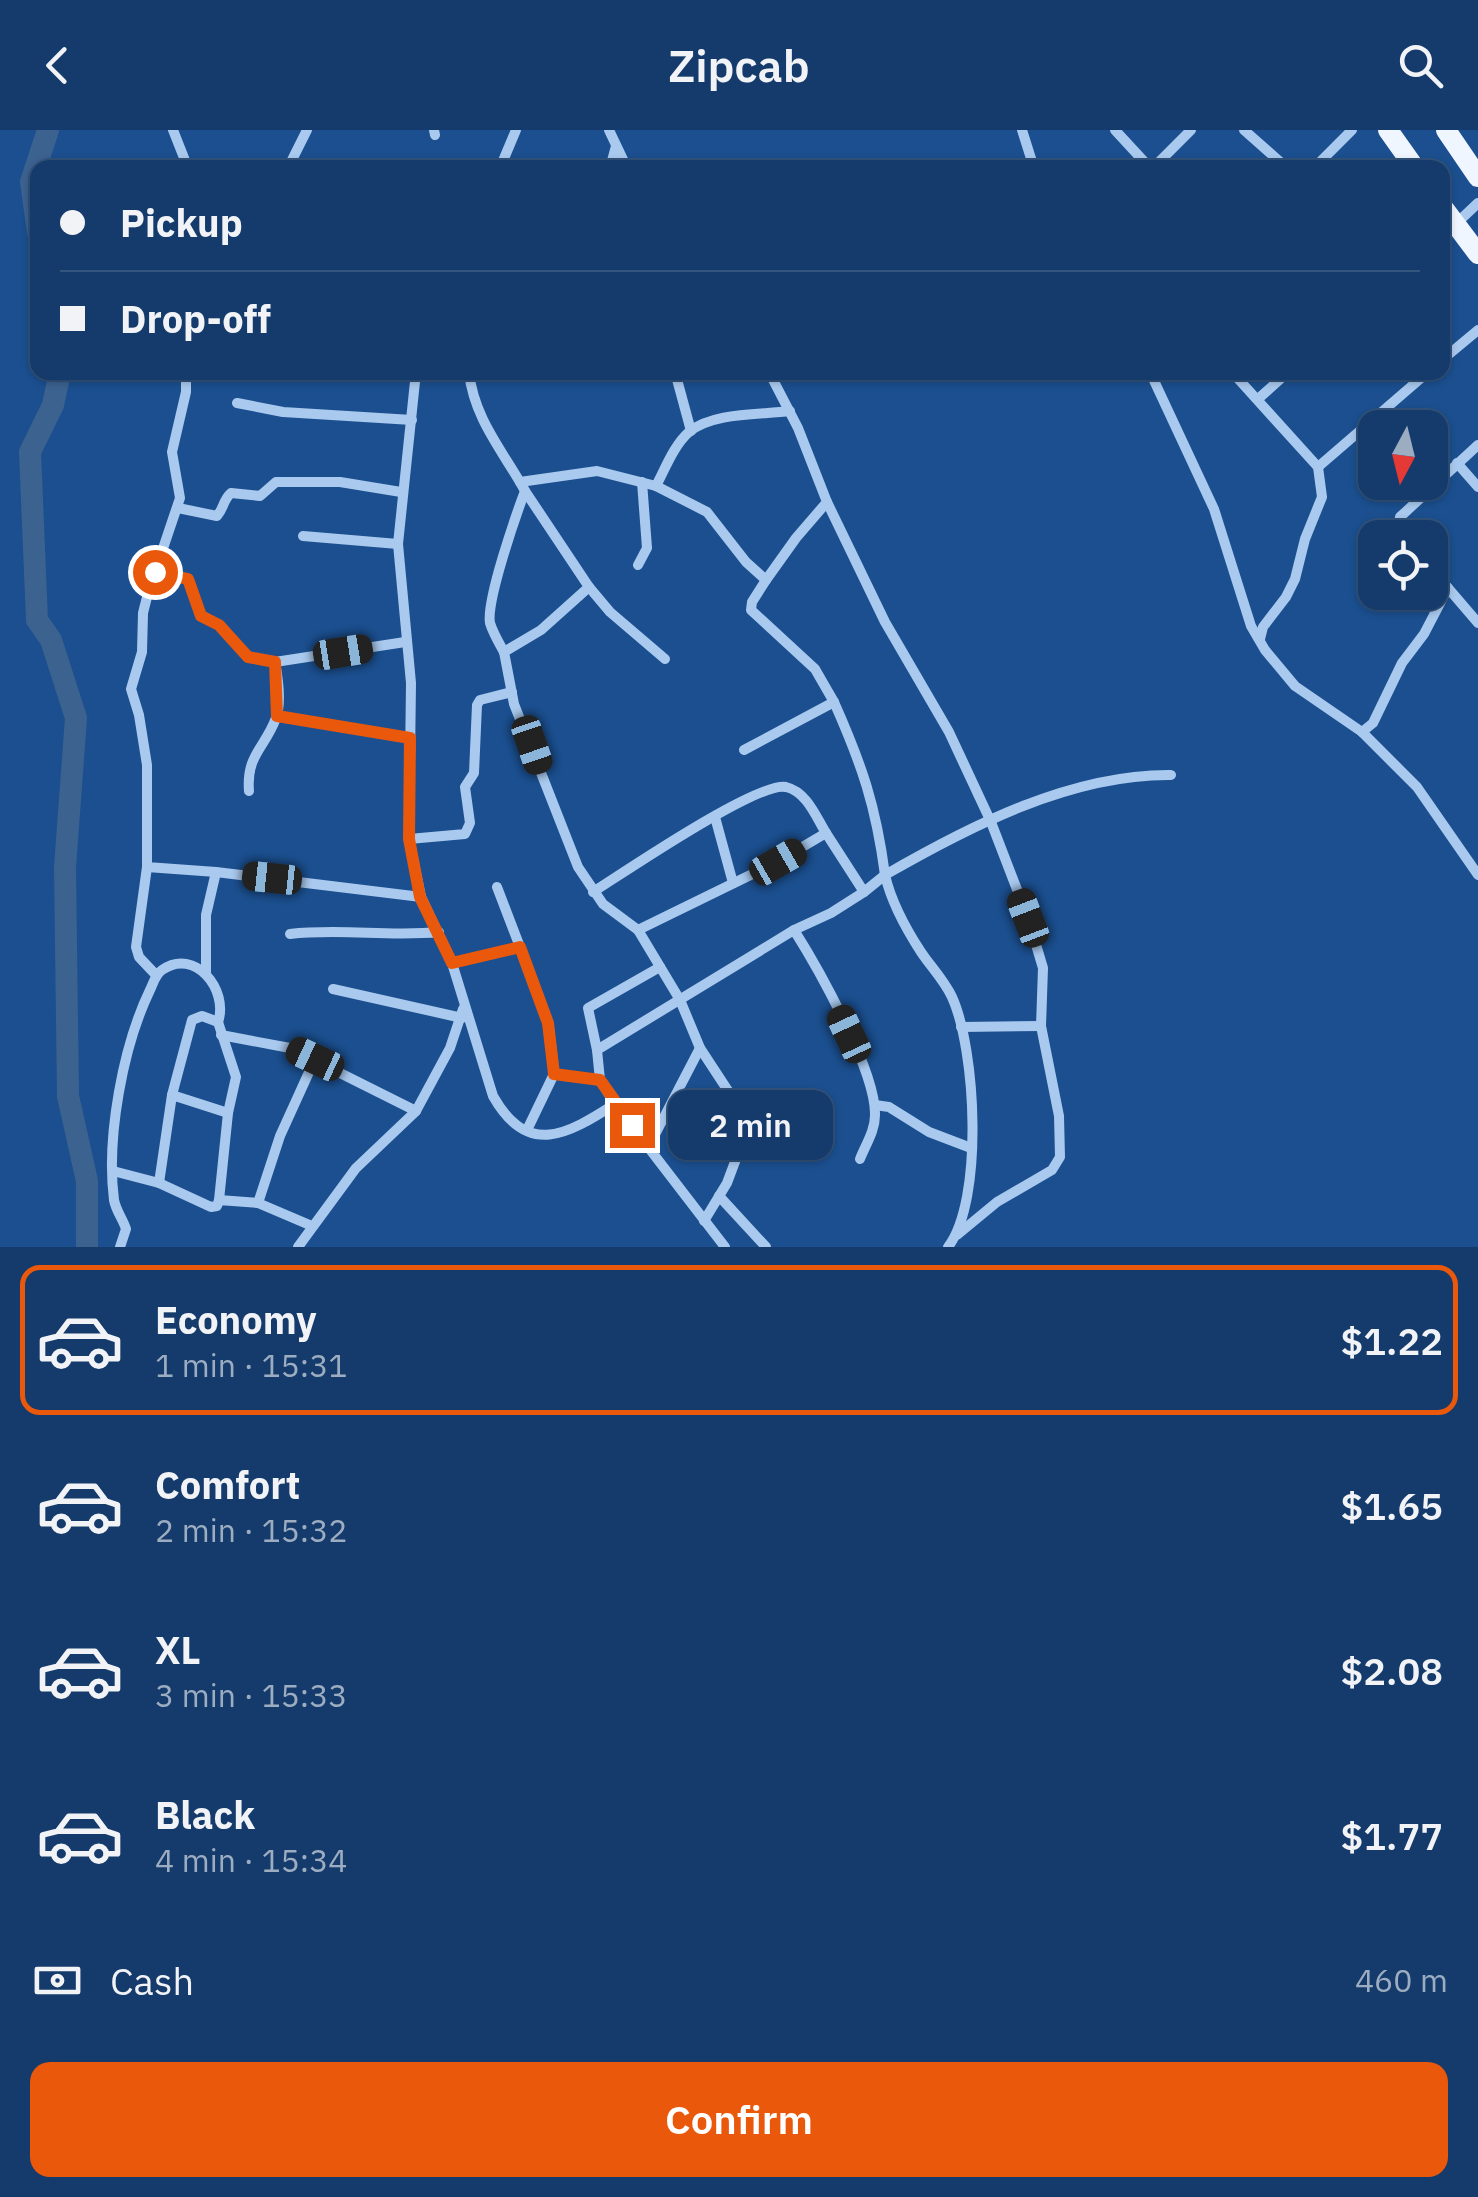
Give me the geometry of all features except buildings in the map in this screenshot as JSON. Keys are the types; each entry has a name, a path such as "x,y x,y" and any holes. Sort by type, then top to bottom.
{"main road":[{"path":"1388,130 1409,160"},
{"path":"1446,130 1478,177"},
{"path":"1450,232 1478,254"}],"street":[{"path":"174,130 185,160"},
{"path":"292,160 308,130"},
{"path":"503,160 516,130"},
{"path":"609,130 623,160"},
{"path":"1022,130 1031,160"},
{"path":"1114,130 1143,160"},
{"path":"1160,160 1192,130"},
{"path":"1244,130 1278,160"},
{"path":"1322,160 1352,130"},
{"path":"612,160 616,145"},
{"path":"1450,230 1478,203"},
{"path":"1450,353 1478,330"},
{"path":"156,975 139,957 136,947 147,867 147,765 131,689 142,652 143,613 178,508 180,483 172,452 186,380"},
{"path":"415,380 398,544 411,683 409,839 420,897 452,963 492,1096 502,1114 528,1130 552,1136 570,1132 615,1104"},
{"path":"470,380 481,420 589,587 610,612 665,659"},
{"path":"677,380 690,431"},
{"path":"773,380 885,622 949,732 991,822 1039,952 1044,994 1041,1026 1058,1116 1060,1158 1052,1170 997,1202 948,1247"},
{"path":"1154,380 1214,509 1251,626 1296,686 1362,732 1417,787 1478,875"},
{"path":"1237,380 1318,467 1322,498 1305,539 1295,579 1286,598 1263,627 1260,639"},
{"path":"1258,399 1279,380"},
{"path":"1318,467 1419,380"},
{"path":"237,403 283,412 412,420"},
{"path":"656,486 690,431 718,420 790,411"},
{"path":"1399,520 1478,445"},
{"path":"1457,464 1478,487"},
{"path":"522,486 597,471 656,486 707,512 746,562 766,580"},
{"path":"178,508 217,516 231,492 260,496 276,482 340,482 401,492"},
{"path":"638,565 647,548 642,482"},
{"path":"522,486 506,540 490,612 491,625 504,652 512,692 562,832 593,892 638,930 680,1000 700,1048 738,1106 743,1120 738,1151 704,1221"},
{"path":"827,502 766,580 752,602 752,610 815,669 834,702 859,759 876,814 889,890 920,950 952,997 961,1027 974,1121 966,1196 957,1235"},
{"path":"304,536 398,544"},
{"path":"155,572 188,579 201,616 219,625 248,657 275,662 405,642"},
{"path":"504,652 541,630 589,587"},
{"path":"1448,588 1478,623"},
{"path":"1362,732 1373,723 1402,663 1437,610"},
{"path":"249,791 247,772 251,760 277,716 275,662"},
{"path":"409,839 466,834 470,823 465,786 474,774 477,705 480,700 512,692"},
{"path":"744,750 834,702"},
{"path":"277,716 410,738"},
{"path":"596,1050 794,930 830,913 927,850 1028,804 1112,780 1171,775"},
{"path":"593,892 714,816 774,786 784,786 804,797 864,892"},
{"path":"714,816 733,883"},
{"path":"638,930 826,834"},
{"path":"147,867 420,897"},
{"path":"206,972 206,916 216,872"},
{"path":"498,887 548,1023 554,1074 528,1130"},
{"path":"290,934 330,930 439,932"},
{"path":"794,930 839,1011 860,1057 875,1105 874,1126 860,1158"},
{"path":"452,963 520,947"},
{"path":"112,1171 159,1183 211,1208 217,1206 236,1077 218,1022 221,1001 206,972 182,965 165,967 156,975 132,1032 112,1171 114,1202 126,1229 120,1247"},
{"path":"660,966 588,1008 600,1080 725,1247"},
{"path":"333,989 462,1018"},
{"path":"298,1247 356,1168 416,1111 450,1048 464,1004"},
{"path":"159,1183 172,1095 192,1020 202,1016 218,1022"},
{"path":"961,1027 1041,1026"},
{"path":"221,1034 290,1048 416,1111"},
{"path":"649,1146 700,1048"},
{"path":"258,1203 280,1136 315,1059"},
{"path":"554,1074 600,1080"},
{"path":"172,1095 228,1113"},
{"path":"875,1105 889,1107 930,1132 971,1148"},
{"path":"719,1196 766,1247"},
{"path":"219,1200 258,1203 312,1226"}],"waterway":[{"path":"38,160 48,130"},
{"path":"58,380 53,405 30,452 37,620 51,640 76,718 65,867 68,1096 87,1181 87,1247"}],"route":[{"path":"155,572 188,579 201,616 219,625 248,657 275,662 277,716 410,738 409,839 420,897 452,963 520,947 548,1023 554,1074 600,1080 632,1125"}]}
